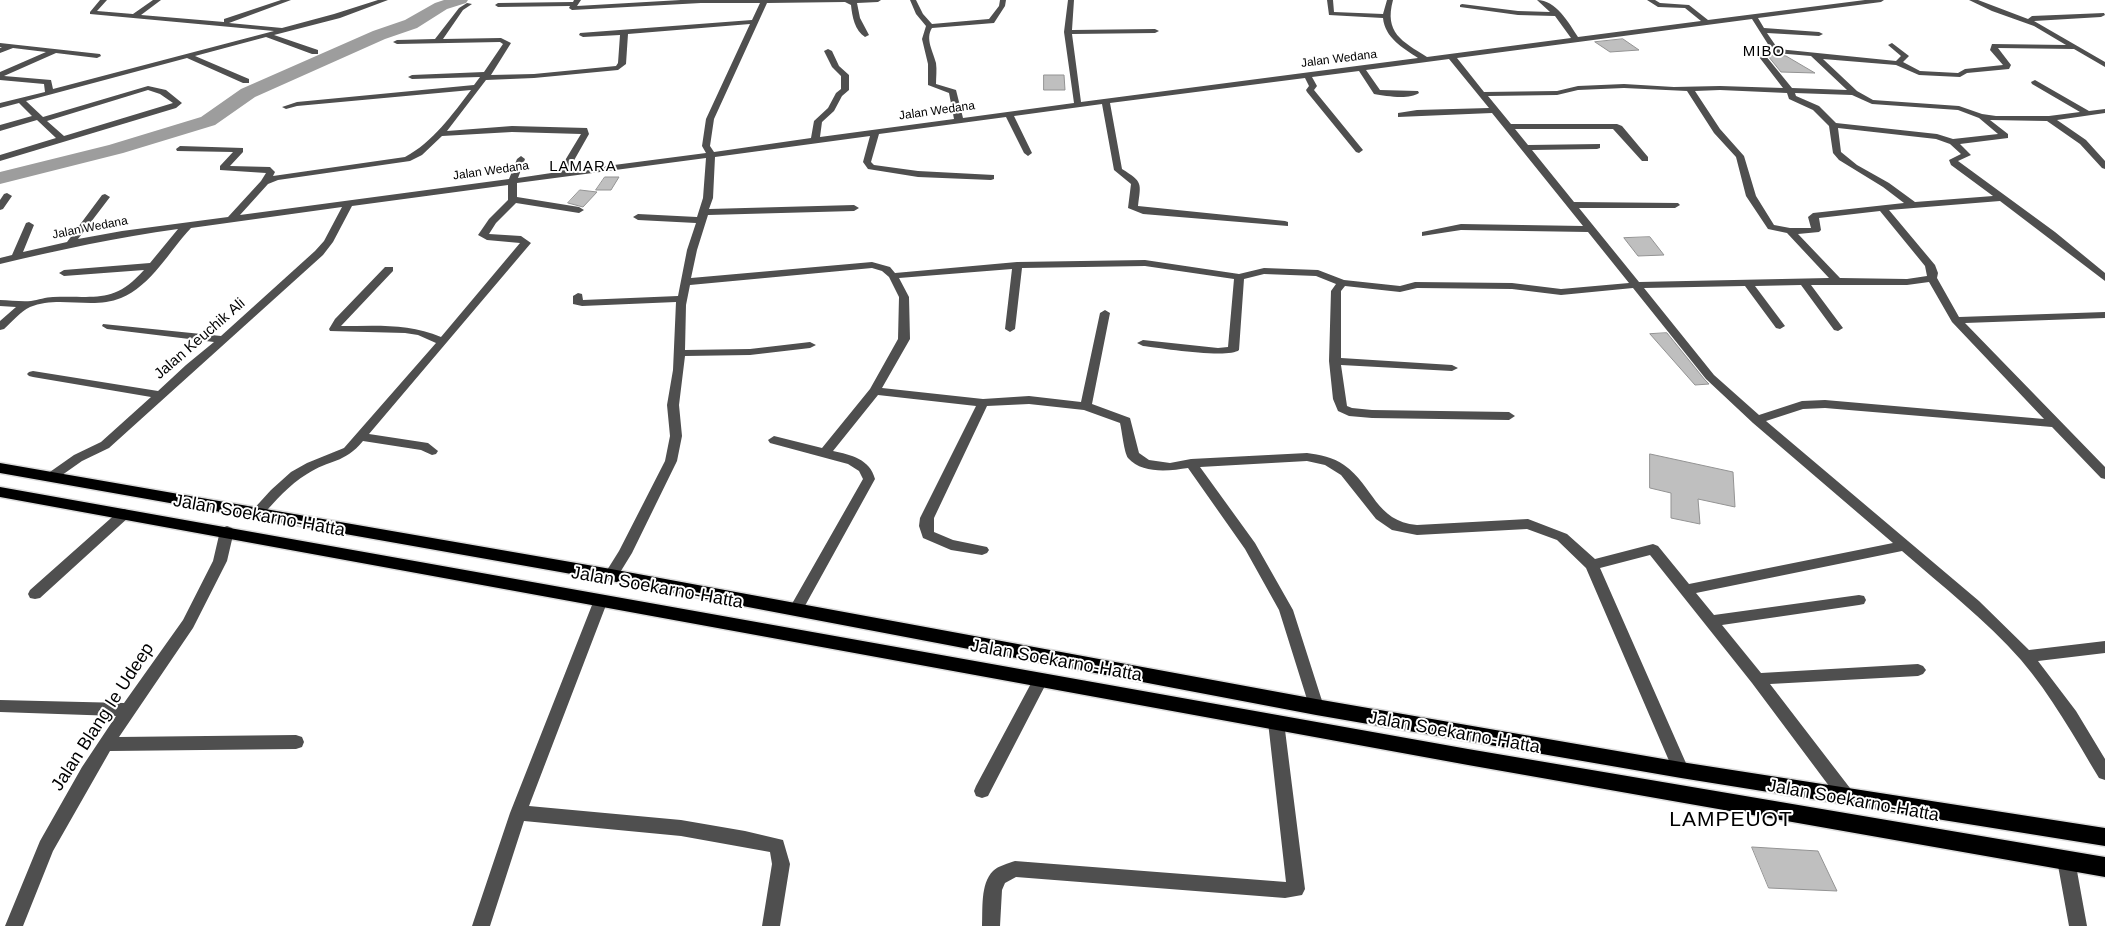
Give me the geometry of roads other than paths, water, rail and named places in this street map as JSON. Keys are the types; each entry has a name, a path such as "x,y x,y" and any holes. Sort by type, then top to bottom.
{"highway":[{"name":"Jalan Soekarno-Hatta","path":"0,468 611,575 1316,707 1681,770 2105,836"},
{"name":"Jalan Soekarno-Hatta","path":"0,492 1468,757 2105,866"},
{"path":"393,562 411,541"}],"street":[{"path":"104,0 93,14 287,29"},
{"path":"134,17 158,0"},
{"path":"220,23 288,0"},
{"path":"0,106 287,29 385,0"},
{"path":"576,2 572,8 712,0 878,0"},
{"path":"913,0 925,22 930,26"},
{"path":"959,121 953,92 932,85 933,67 925,38 925,31 930,26 991,21 1002,6 1003,0"},
{"path":"1071,0 1069,5 1068,32 1078,105"},
{"path":"1330,0 1330,13 1332,14 1386,16"},
{"path":"1390,0 1386,16 1387,27 1391,33 1426,60"},
{"path":"1540,0 1557,14 1576,40"},
{"path":"1650,0 1658,5 1687,6"},
{"path":"1680,0 1707,23"},
{"name":"Jalan Wedana","path":"8,259 122,234 1104,101 1880,0"},
{"path":"1972,0 1994,10 2030,21 2105,65"},
{"path":"611,575 625,553 671,461 675,448 676,436 672,405 679,370 682,299 708,198 711,154 706,146 710,119 764,1"},
{"path":"849,1 854,4 856,18 865,36"},
{"path":"498,5 529,2 576,2"},
{"path":"438,42 461,9 469,4"},
{"path":"1462,6 1518,13 1557,14"},
{"path":"2030,21 2032,18 2100,15"},
{"path":"1754,17 1776,51"},
{"path":"583,35 753,22"},
{"path":"1761,30 1818,34"},
{"path":"1068,32 1156,32"},
{"path":"412,77 534,76 618,68 622,64 624,33"},
{"path":"267,34 315,52"},
{"path":"265,182 289,176 412,158 421,152 438,134 487,76 506,42 397,42"},
{"path":"1892,45 1905,56 1898,63"},
{"path":"0,46 58,50 97,56"},
{"path":"0,51 12,46"},
{"path":"1911,204 1888,186 1850,164 1839,155 1833,125 1816,108 1792,97 1790,91 1760,54 1776,51 1898,63 1919,73 1960,75 1966,71 2006,67 2007,65 1994,50 1995,46 2076,47"},
{"path":"0,76 58,50"},
{"path":"815,140 820,118 831,109 845,90 845,75 836,67 828,51"},
{"path":"188,56 246,81"},
{"path":"1452,56 1710,377 1757,420 1974,605 2026,656 2070,716 2105,773"},
{"path":"1815,56 1854,93 1864,100 1872,102 1959,108 1990,118 2049,119 2105,111"},
{"path":"1361,68 1378,93 1415,93"},
{"path":"1307,75 1313,86 1310,90 1359,150"},
{"path":"0,76 48,82 49,93"},
{"path":"2035,82 2087,113"},
{"path":"1482,94 1557,93 1578,88 1614,86 1854,93"},
{"path":"286,107 297,104 406,92 478,87"},
{"path":"0,128 40,119 148,88 163,92 178,102 173,106 0,158"},
{"path":"1690,89 1717,131 1740,156 1752,196 1765,215 1768,226 1774,229 1790,231 1816,230 1813,217 1816,215 1911,204 2001,198"},
{"path":"21,100 62,139"},
{"path":"1104,101 1118,170 1134,180 1136,184 1133,208 1143,212 1285,224"},
{"path":"1402,115 1417,112 1495,110"},
{"path":"1008,114 1028,153"},
{"path":"1833,125 1932,136 1953,142 2005,136 1981,116"},
{"path":"2049,119 2083,142 2105,166"},
{"path":"1510,127 1614,126 1619,128 1645,159"},
{"path":"438,134 512,129 584,130 586,132 562,174"},
{"path":"875,132 867,162 871,167 918,174 991,178"},
{"path":"1953,142 1967,154 1965,157 1952,160 1954,164 2052,234 2105,278"},
{"path":"1526,148 1597,146"},
{"path":"180,149 240,150 223,168 270,170 271,172 265,182 230,220"},
{"path":"514,200 512,199 513,180 521,158"},
{"path":"0,207 7,196"},
{"path":"70,244 105,197"},
{"path":"514,200 579,210"},
{"path":"257,512 273,494 299,473 327,459 341,456 362,437 526,243 521,239 487,238 484,235 492,221 514,200"},
{"name":"Jalan Keuchik Ali","path":"51,477 78,458 105,445 126,428 190,367 224,340 319,254 328,242 349,203"},
{"path":"1573,205 1675,205"},
{"path":"638,217 702,216 854,208"},
{"path":"1882,208 1930,265 1933,273 1932,278 1956,320 2105,475"},
{"path":"0,270 29,225"},
{"path":"0,303 30,304 44,301 111,299 123,294 140,280 187,226"},
{"path":"1426,234 1461,227 1590,229"},
{"path":"1790,231 1837,281"},
{"path":"893,276 1017,265 1145,263 1239,277 1258,271 1299,271 1318,273 1342,283 1400,289 1414,285 1512,286 1562,292 1637,285 1746,282 1907,282 1932,278"},
{"path":"685,282 872,265 886,269 893,276 904,297 904,338 875,391 825,453"},
{"path":"1010,328 1017,265"},
{"path":"64,273 152,266"},
{"path":"389,269 339,321 334,329 405,330 420,332 443,342"},
{"path":"1143,343 1218,351 1232,350 1236,331 1239,277"},
{"path":"1746,282 1780,326"},
{"path":"1804,282 1838,328"},
{"path":"1342,283 1336,291 1336,361 1342,408 1349,412 1372,414 1508,416"},
{"path":"578,296 577,302 582,303 682,299"},
{"path":"0,327 30,304"},
{"path":"1086,406 1105,313"},
{"path":"1956,320 2103,317"},
{"path":"106,326 224,340"},
{"path":"680,353 750,352 810,345"},
{"path":"1336,361 1452,368"},
{"path":"33,374 160,395"},
{"path":"875,391 983,403 1029,400 1086,406 1126,421 1133,455 1146,464 1170,467 1191,463 1307,457 1322,458 1345,470 1380,515 1390,524 1401,528 1417,530 1528,524 1562,537 1592,565 1621,628 1681,770"},
{"path":"982,550 952,545 928,535 926,526 928,518 983,403"},
{"path":"1757,420 1802,404 1825,404 2057,424"},
{"path":"362,437 424,446 432,451"},
{"path":"774,440 860,464 866,468 870,479 796,609"},
{"path":"1191,463 1250,546 1286,610 1316,707"},
{"path":"35,594 124,514"},
{"name":"Jalan Blang Ie Udeep","path":"14,926 46,847 106,744 188,624 220,561 226,532"},
{"path":"1686,590 1903,546"},
{"path":"1592,565 1653,549 1757,679 1847,797"},
{"path":"481,926 518,814 601,600"},
{"path":"1711,621 1859,600"},
{"path":"2026,656 2105,647"},
{"path":"1757,679 1918,670"},
{"path":"982,791 1040,680"},
{"path":"0,706 128,710"},
{"path":"991,926 993,889 999,877 1016,869 1285,890 1296,889 1276,722"},
{"path":"106,744 296,742"},
{"path":"518,814 629,821 741,837 777,846 781,864 771,926"},
{"path":"2066,860 2078,926"}],"waterway":[{"path":"0,178 116,149 208,121 248,93 379,35 411,24 441,6 460,0"}],"district":[{"name":"MIBO","path":"1764,52"},
{"name":"LAMARA","path":"583,167"},
{"name":"LAMPEUOT","path":"1731,820"}]}
